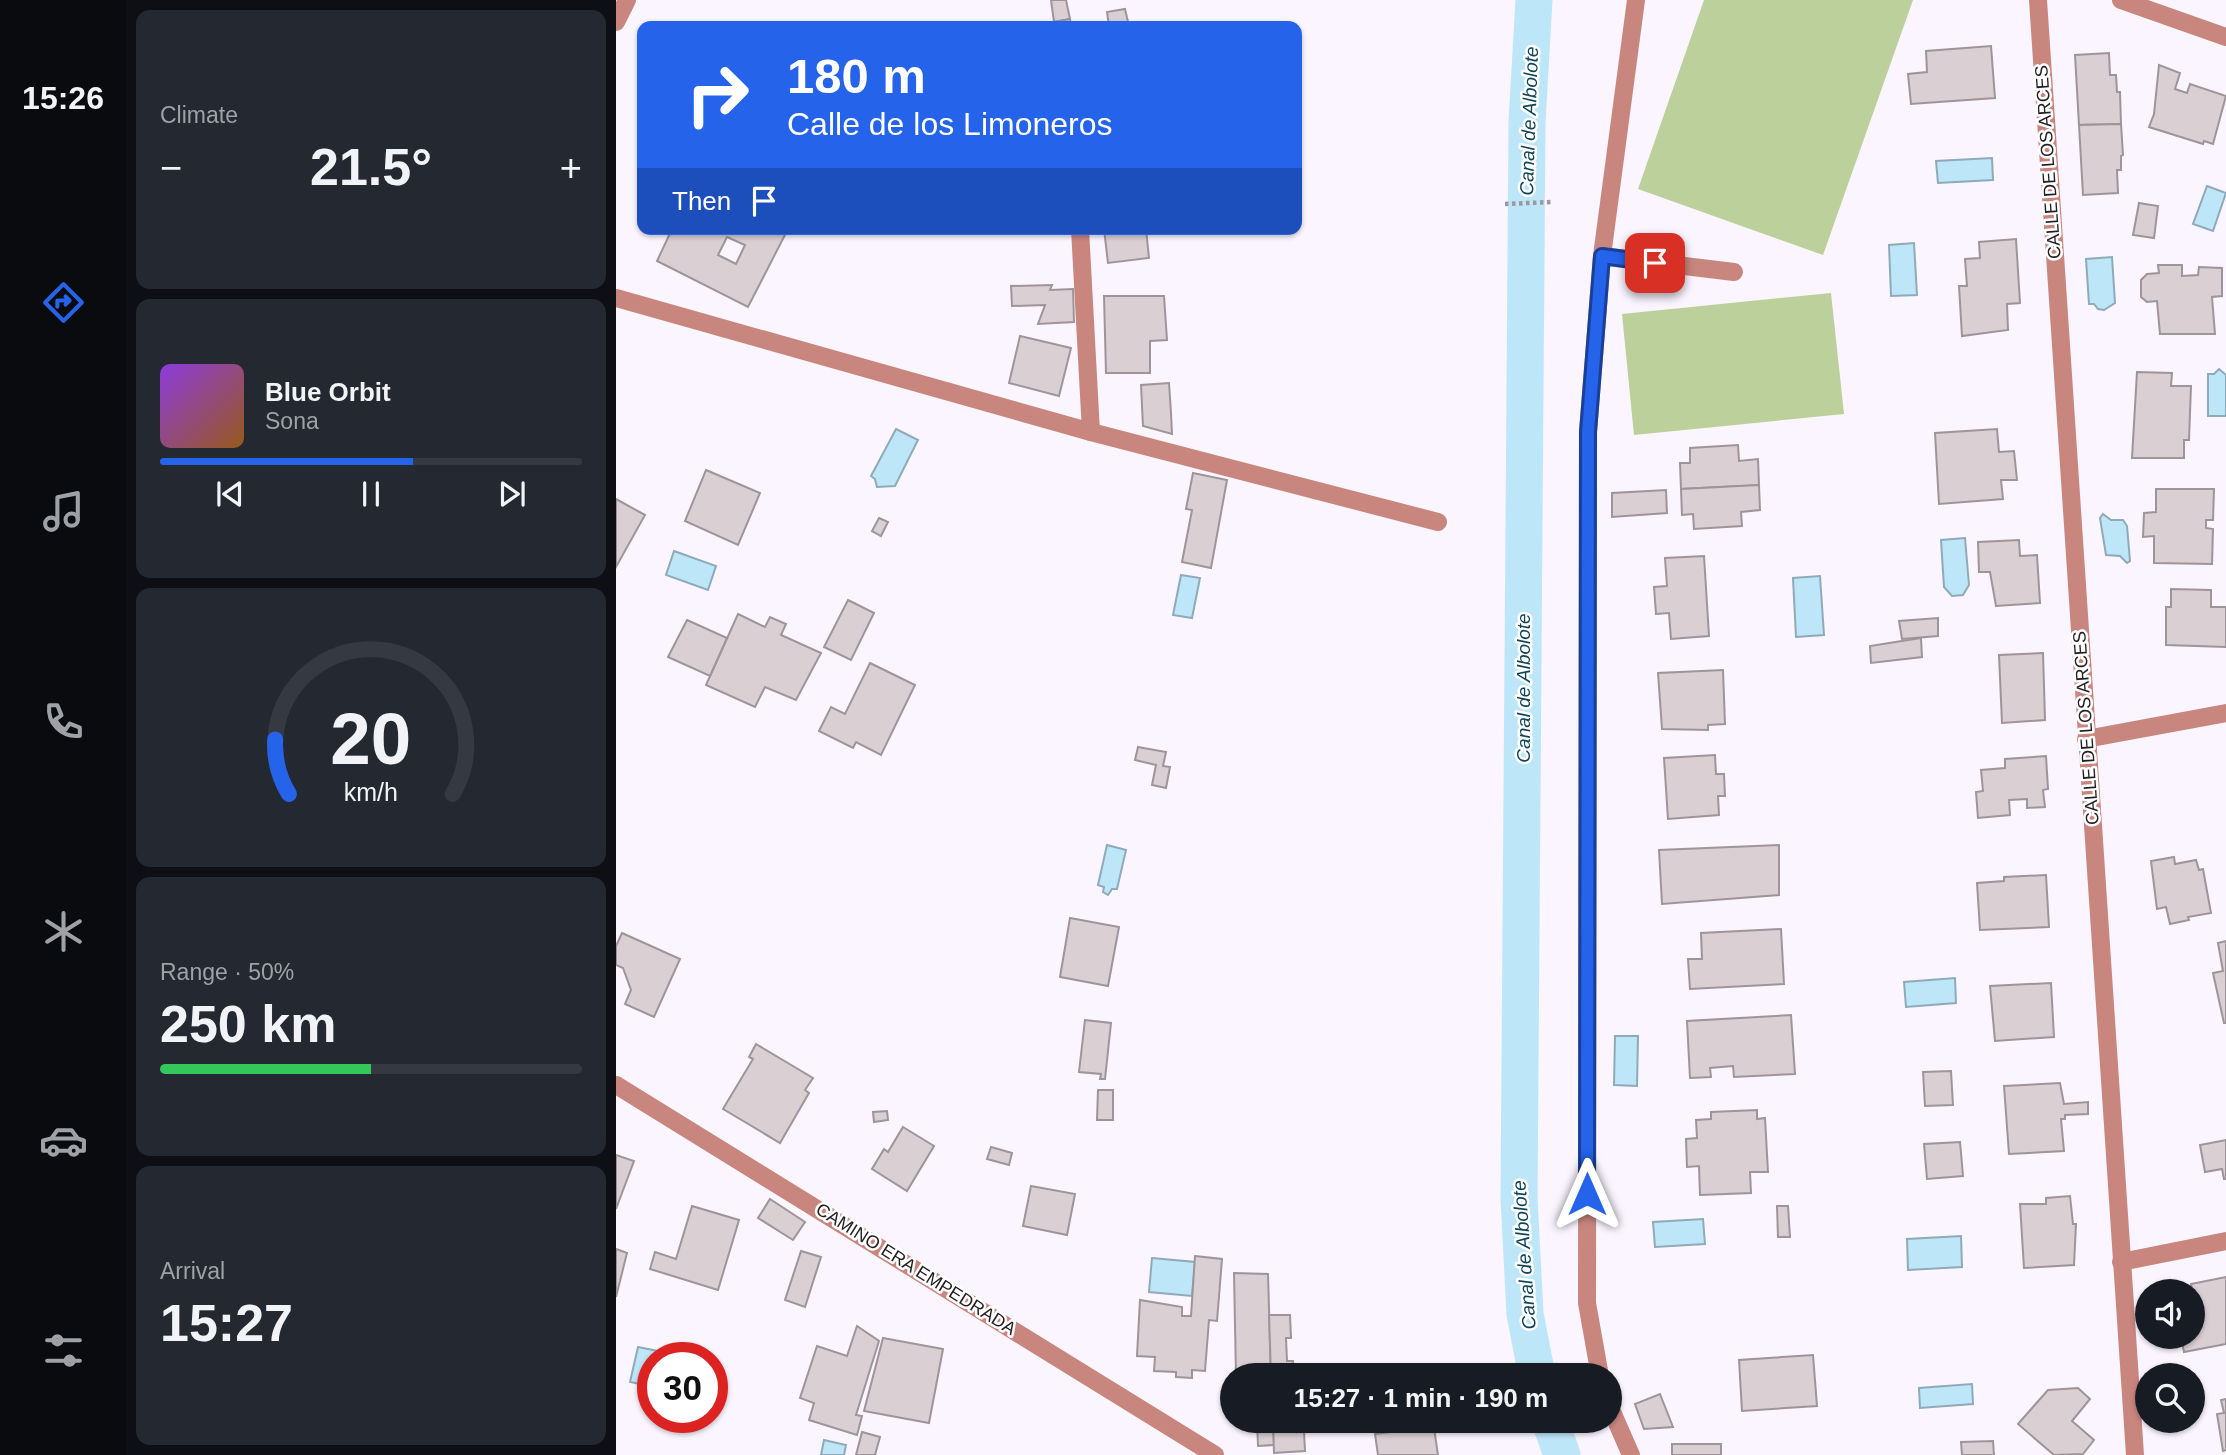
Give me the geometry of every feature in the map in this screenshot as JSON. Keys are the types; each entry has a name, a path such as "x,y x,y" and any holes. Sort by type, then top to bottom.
{"street":[{"path":"616,22 627,0"},
{"path":"1598,1363 1587,1303 1588,432 1602,256 1636,0"},
{"name":"CALLE DE LOS ARCES","path":"2038,0 2135,1455"},
{"path":"2121,0 2226,37"},
{"path":"1080,235 1091,432"},
{"path":"1602,256 1734,272"},
{"path":"616,298 1091,432 1438,522"},
{"path":"2086,739 2226,713"},
{"name":"CAMINO ERA EMPEDRADA","path":"616,1085 1215,1455"},
{"path":"2121,1262 2226,1241"},
{"path":"1621,1433 1631,1455"}],"path":[{"path":"1505,204 1551,202"}],"green space":[{"path":"1704,0 1913,0 1823,255 1638,189"},
{"path":"1831,293 1844,414 1634,435 1622,314"}],"water":[{"path":"1992,158 1993,180 1938,183 1936,161"},
{"path":"2207,186 2226,193 2213,231 2193,224"},
{"path":"1914,243 1917,295 1891,296 1889,245"},
{"path":"2112,257 2115,303 2104,310 2098,309 2094,304 2089,304 2086,259"},
{"path":"2219,369 2226,375 2226,416 2208,416 2208,374 2214,374"},
{"path":"896,429 918,440 895,486 877,487 871,476"},
{"path":"2103,514 2111,520 2123,520 2127,526 2130,561 2127,563 2120,556 2106,555 2100,518"},
{"path":"1965,538 1969,585 1963,595 1952,596 1944,587 1941,540"},
{"path":"674,551 716,566 708,590 666,575"},
{"path":"1181,575 1200,578 1192,618 1173,615"},
{"path":"1820,576 1824,635 1796,637 1793,578"},
{"path":"1107,845 1126,850 1117,889 1112,889 1108,895 1103,892 1104,887 1098,885"},
{"path":"1955,978 1956,1003 1906,1007 1904,982"},
{"path":"1615,1036 1638,1036 1637,1086 1614,1085"},
{"path":"1703,1219 1705,1244 1655,1247 1653,1222"},
{"path":"1961,1236 1962,1267 1908,1270 1907,1239"},
{"path":"1152,1258 1195,1262 1192,1296 1149,1292"},
{"path":"637,1351 637,1383 630,1382"},
{"path":"1972,1384 1973,1404 1920,1408 1919,1388"},
{"path":"824,1440 846,1445 844,1455 821,1455"}],"building":[{"path":"1051,0 1066,0 1070,19 1054,21"},
{"path":"1125,9 1128,21 1108,21 1107,12"},
{"path":"1991,46 1995,98 1911,104 1908,74 1927,72 1926,51"},
{"path":"2109,53 2110,75 2116,75 2117,92 2120,92 2121,124 2079,125 2075,55"},
{"path":"2159,65 2180,73 2175,89 2187,93 2190,84 2226,96 2213,144 2204,141 2203,144 2149,127 2154,114"},
{"path":"2121,124 2123,155 2121,170 2117,170 2118,193 2083,195 2079,125"},
{"path":"2139,203 2158,206 2154,238 2133,235"},
{"path":"669,235 785,235 748,307 657,261","holes":["727,237 745,245 736,264 718,255"]},
{"path":"1105,235 1147,235 1149,258 1108,263"},
{"path":"2016,239 2020,303 2007,304 2008,330 1962,336 1959,286 1967,286 1965,259 1980,258 1979,242"},
{"path":"2158,265 2182,265 2182,276 2198,275 2199,267 2222,268 2222,296 2212,297 2215,334 2160,334 2157,301 2147,302 2141,297 2141,280 2147,274 2159,273"},
{"path":"1052,285 1050,290 1073,289 1074,322 1038,324 1045,305 1012,306 1011,286"},
{"path":"1104,296 1164,296 1167,340 1150,341 1150,373 1106,373"},
{"path":"1020,336 1071,348 1059,396 1009,383"},
{"path":"2137,372 2172,373 2171,386 2191,386 2189,440 2184,440 2184,458 2132,458"},
{"path":"1169,383 1172,434 1143,426 1141,385"},
{"path":"1997,429 1999,452 2014,451 2017,480 2001,480 2003,499 1939,504 1935,433"},
{"path":"1738,445 1739,461 1758,459 1759,485 1681,489 1680,463 1690,463 1690,448"},
{"path":"706,470 760,493 738,545 685,521"},
{"path":"1193,473 1227,480 1211,568 1182,562 1192,510 1186,509"},
{"path":"1759,485 1760,510 1741,512 1742,526 1694,529 1693,514 1682,515 1681,489"},
{"path":"2156,489 2214,489 2213,520 2206,520 2206,528 2213,529 2212,564 2154,563 2154,536 2143,537 2144,513 2156,512"},
{"path":"1666,490 1667,513 1612,517 1612,493"},
{"path":"616,499 645,515 616,567"},
{"path":"879,518 888,522 881,536 872,531"},
{"path":"2019,540 2020,556 2037,555 2040,603 1996,606 1990,572 1979,572 1978,542"},
{"path":"1704,556 1709,636 1671,639 1669,613 1656,614 1654,587 1667,586 1665,558"},
{"path":"2171,589 2211,590 2211,607 2226,607 2226,647 2166,645 2166,607 2171,607"},
{"path":"848,600 874,613 851,660 824,647"},
{"path":"738,614 765,627 770,617 786,624 781,635 821,653 796,700 765,687 755,707 706,685"},
{"path":"1938,618 1938,636 1902,639 1899,621"},
{"path":"687,620 727,638 710,676 668,657"},
{"path":"1921,638 1922,657 1871,663 1870,646"},
{"path":"2043,653 2045,720 2002,723 1999,655"},
{"path":"870,663 915,685 881,755 856,742 853,748 819,731 831,707 845,714"},
{"path":"1723,670 1725,724 1708,725 1708,730 1662,729 1658,673"},
{"path":"1138,747 1166,752 1163,766 1170,767 1166,788 1152,785 1156,765 1135,760"},
{"path":"1715,755 1716,774 1724,774 1725,796 1718,796 1719,815 1668,819 1664,758"},
{"path":"2046,756 2048,789 2043,790 2045,807 2027,808 2027,799 2009,800 2010,815 1978,818 1976,792 1983,791 1981,770 2005,768 2005,759"},
{"path":"1779,845 1779,895 1662,904 1659,850"},
{"path":"2174,857 2175,864 2196,860 2199,870 2203,869 2211,913 2170,924 2166,907 2157,909 2151,861"},
{"path":"2046,875 2049,927 1980,930 1977,883 2004,881 2004,877"},
{"path":"1070,918 1119,927 1108,986 1060,977"},
{"path":"1781,929 1784,984 1690,989 1688,959 1702,959 1701,933"},
{"path":"622,933 680,959 654,1017 625,1004 631,990 623,968 616,965 616,946"},
{"path":"2226,941 2224,1023 2213,973 2223,971 2218,943"},
{"path":"2051,983 2054,1037 1995,1041 1990,986"},
{"path":"1791,1015 1795,1074 1734,1077 1733,1066 1710,1068 1711,1077 1690,1078 1687,1021"},
{"path":"1085,1020 1111,1023 1105,1079 1100,1079 1101,1074 1079,1072"},
{"path":"756,1044 813,1078 805,1090 809,1093 780,1143 723,1109 753,1059 749,1057"},
{"path":"1951,1071 1953,1105 1925,1106 1923,1072"},
{"path":"2060,1083 2064,1104 2088,1102 2088,1114 2065,1115 2065,1119 2061,1119 2064,1151 2009,1154 2004,1086"},
{"path":"1098,1090 1113,1090 1113,1120 1097,1120"},
{"path":"1757,1110 1757,1119 1765,1118 1768,1172 1750,1172 1751,1193 1700,1195 1699,1166 1687,1167 1686,1139 1697,1138 1696,1120 1711,1119 1711,1112"},
{"path":"887,1111 888,1120 874,1122 873,1112"},
{"path":"903,1127 934,1146 907,1191 872,1169 884,1149 888,1152"},
{"path":"2226,1140 2224,1179 2222,1169 2205,1172 2200,1145"},
{"path":"1960,1142 1963,1176 1927,1179 1924,1144"},
{"path":"991,1147 1012,1153 1009,1165 987,1159"},
{"path":"616,1155 634,1161 616,1209"},
{"path":"1031,1186 1075,1194 1067,1235 1023,1226"},
{"path":"2070,1196 2073,1224 2076,1224 2074,1265 2024,1268 2020,1204 2046,1204 2046,1198"},
{"path":"770,1199 805,1222 793,1240 758,1218"},
{"path":"692,1206 739,1220 718,1290 650,1269 655,1252 676,1259"},
{"path":"1777,1206 1788,1206 1790,1237 1778,1237"},
{"path":"616,1249 627,1253 616,1297"},
{"path":"801,1251 821,1257 805,1307 785,1300"},
{"path":"1195,1256 1222,1259 1217,1321 1209,1320 1205,1371 1192,1370 1192,1378 1176,1377 1176,1372 1154,1371 1155,1357 1137,1356 1140,1300 1182,1307 1182,1316 1191,1316"},
{"path":"1234,1273 1268,1274 1271,1363 1236,1363"},
{"path":"2226,1277 2226,1344 2205,1348 2205,1281"},
{"path":"1269,1315 1290,1315 1291,1338 1286,1338 1287,1361 1293,1363 1271,1363"},
{"path":"857,1326 879,1341 856,1415 862,1416 857,1435 809,1420 814,1403 800,1398 817,1346 847,1356"},
{"path":"883,1338 943,1349 929,1423 864,1411"},
{"path":"1813,1355 1817,1406 1742,1411 1739,1360"},
{"path":"2078,1388 2090,1399 2072,1421 2094,1440 2083,1454 2054,1455 2018,1424 2048,1390"},
{"path":"1660,1394 1673,1427 1644,1429 1635,1404"},
{"path":"2226,1399 2226,1450 2223,1451 2217,1414 2224,1413 2221,1400"},
{"path":"862,1432 880,1437 875,1455 856,1455"},
{"path":"1257,1433 1274,1433 1274,1445 1258,1446"},
{"path":"1273,1433 1304,1433 1305,1451 1274,1453"},
{"path":"1435,1433 1438,1455 1378,1455 1375,1434"},
{"path":"1993,1441 1994,1455 1962,1455 1961,1442"},
{"path":"1672,1444 1721,1444 1721,1455 1672,1455"}],"waterway":[{"name":"Canal de Albolote","path":"1534,0 1527,122 1519,1198 1525,1314 1534,1363"},
{"name":"Canal de Albolote","path":"1554,1433 1562,1455"}],"route":[{"path":"1587,1194 1588,432 1602,256 1655,263"}]}
